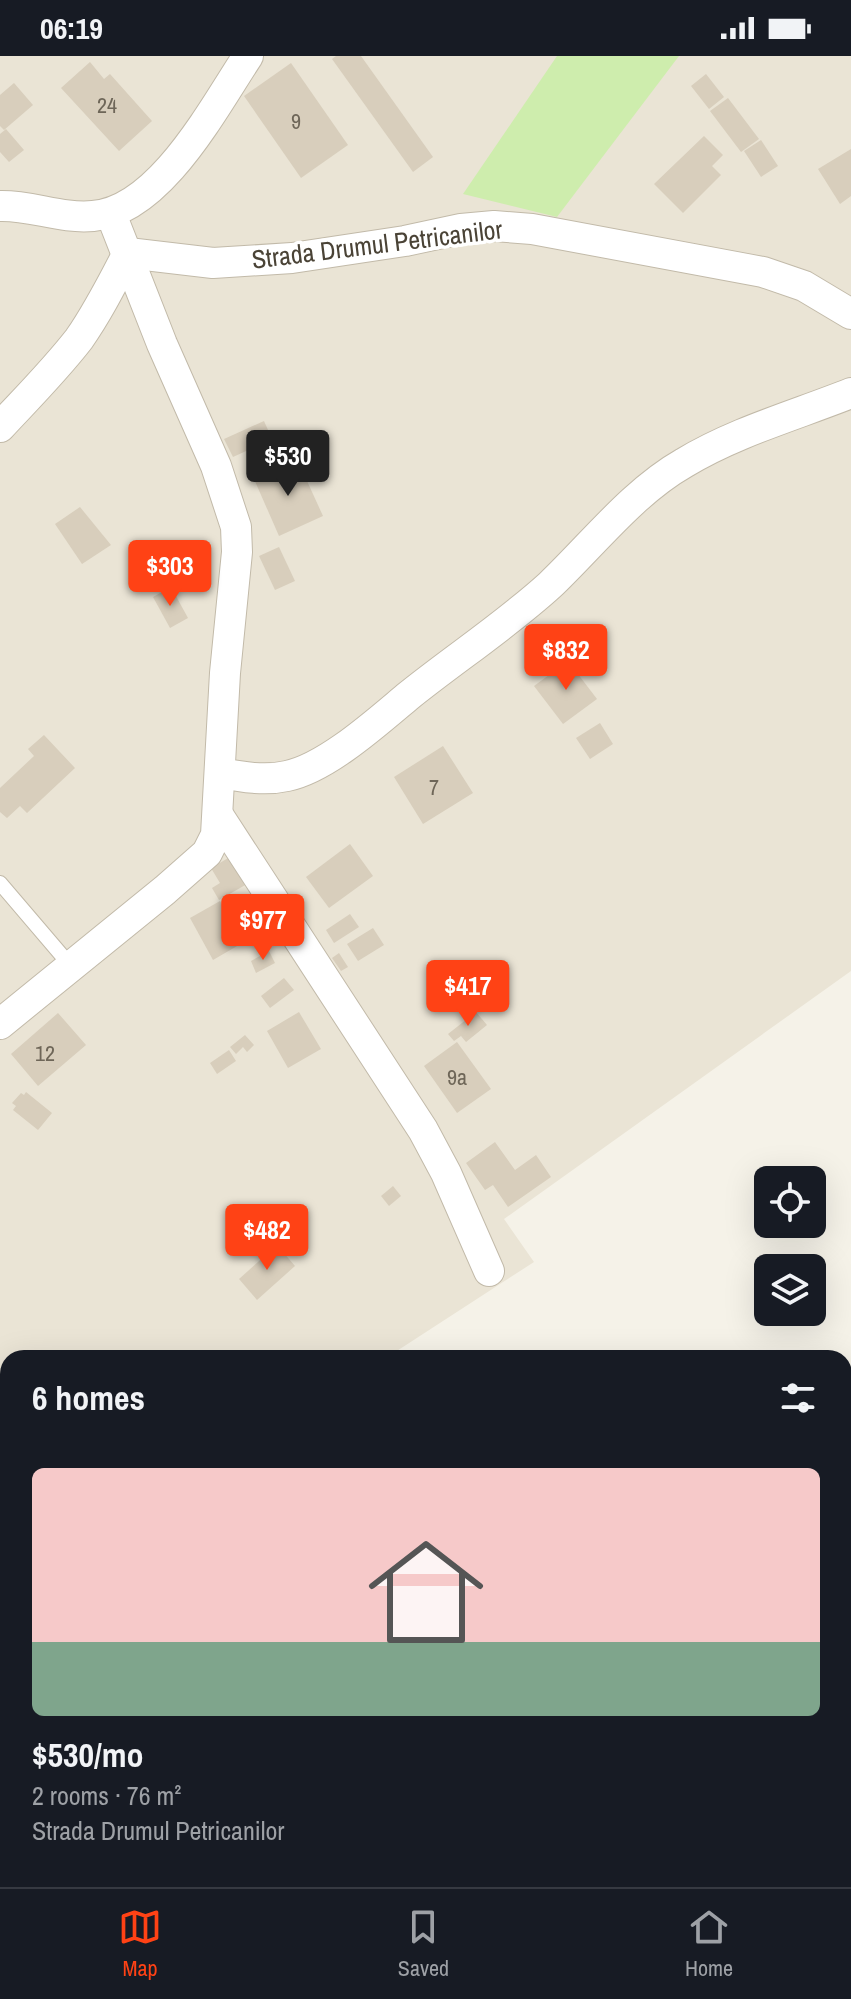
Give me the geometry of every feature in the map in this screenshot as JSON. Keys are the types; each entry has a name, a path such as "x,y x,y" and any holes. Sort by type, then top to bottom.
{"street":[{"path":"0,206 63,215 91,217 111,214 145,193 179,158 248,56"},
{"path":"0,1024 165,890 207,853 216,835 225,673 237,552 236,527 216,466 162,344 111,214"},
{"name":"Strada Drumul Petricanilor","path":"128,253 213,263 292,258 461,229 494,226 532,229 763,272 804,286 851,314"},
{"path":"0,427 79,338 128,253"},
{"path":"220,773 254,778 288,776 324,760 366,732 494,633 550,585 626,508 683,463 749,432 851,393"},
{"path":"218,815 423,1130 446,1173 489,1271"}],"lane":[{"path":"0,883 70,965"}],"shaded area":[{"path":"0,56 851,56 851,971 504,1219 534,1262 398,1350 0,1350"}],"green space":[{"path":"557,56 679,56 557,217 463,194"}],"building":[{"path":"336,56 361,56 433,157 413,172 332,59"},
{"path":"90,62 104,79 110,74 152,121 119,151 61,88"},
{"path":"291,63 348,145 301,178 244,96"},
{"path":"706,74 724,97 709,109 691,86"},
{"path":"14,83 33,105 4,130 0,126 0,95"},
{"path":"728,98 759,139 741,152 710,111"},
{"path":"6,129 24,150 9,162 0,152 0,134"},
{"path":"704,136 723,155 712,166 721,175 683,213 654,184"},
{"path":"761,140 778,166 761,177 744,151"},
{"path":"851,149 851,196 840,204 818,169"},
{"path":"264,421 272,439 233,457 224,439"},
{"path":"297,459 323,516 279,536 254,479"},
{"path":"80,507 111,545 82,564 55,524"},
{"path":"279,547 295,581 275,590 259,556"},
{"path":"171,587 188,618 170,628 153,597"},
{"path":"568,661 597,699 563,724 534,686"},
{"path":"600,723 613,744 590,759 576,738"},
{"path":"44,735 75,768 27,813 20,806 7,818 0,812 0,788 34,756 28,749"},
{"path":"443,746 473,793 423,824 394,777"},
{"path":"350,844 373,876 329,908 306,877"},
{"path":"230,857 247,884 219,900 212,888 220,883 211,868"},
{"path":"220,901 244,942 213,960 190,918"},
{"path":"350,914 359,927 334,943 326,930"},
{"path":"373,928 384,945 358,961 347,944"},
{"path":"269,951 275,963 256,973 251,961"},
{"path":"339,953 348,967 341,971 332,958"},
{"path":"284,978 294,990 270,1008 261,996"},
{"path":"299,1012 321,1049 288,1068 267,1031"},
{"path":"476,1012 487,1025 466,1042 461,1036 454,1041 448,1034"},
{"path":"58,1013 86,1045 38,1086 11,1054"},
{"path":"245,1035 254,1045 247,1052 243,1047 236,1054 230,1047"},
{"path":"457,1042 491,1089 457,1113 424,1066"},
{"path":"229,1050 236,1061 217,1074 210,1063"},
{"path":"26,1092 52,1113 38,1130 13,1110 16,1106 12,1103"},
{"path":"495,1142 515,1170 536,1155 551,1177 508,1207 493,1185 485,1190 466,1163"},
{"path":"393,1186 401,1196 389,1206 381,1196"},
{"path":"277,1245 295,1266 257,1300 239,1279"}]}
